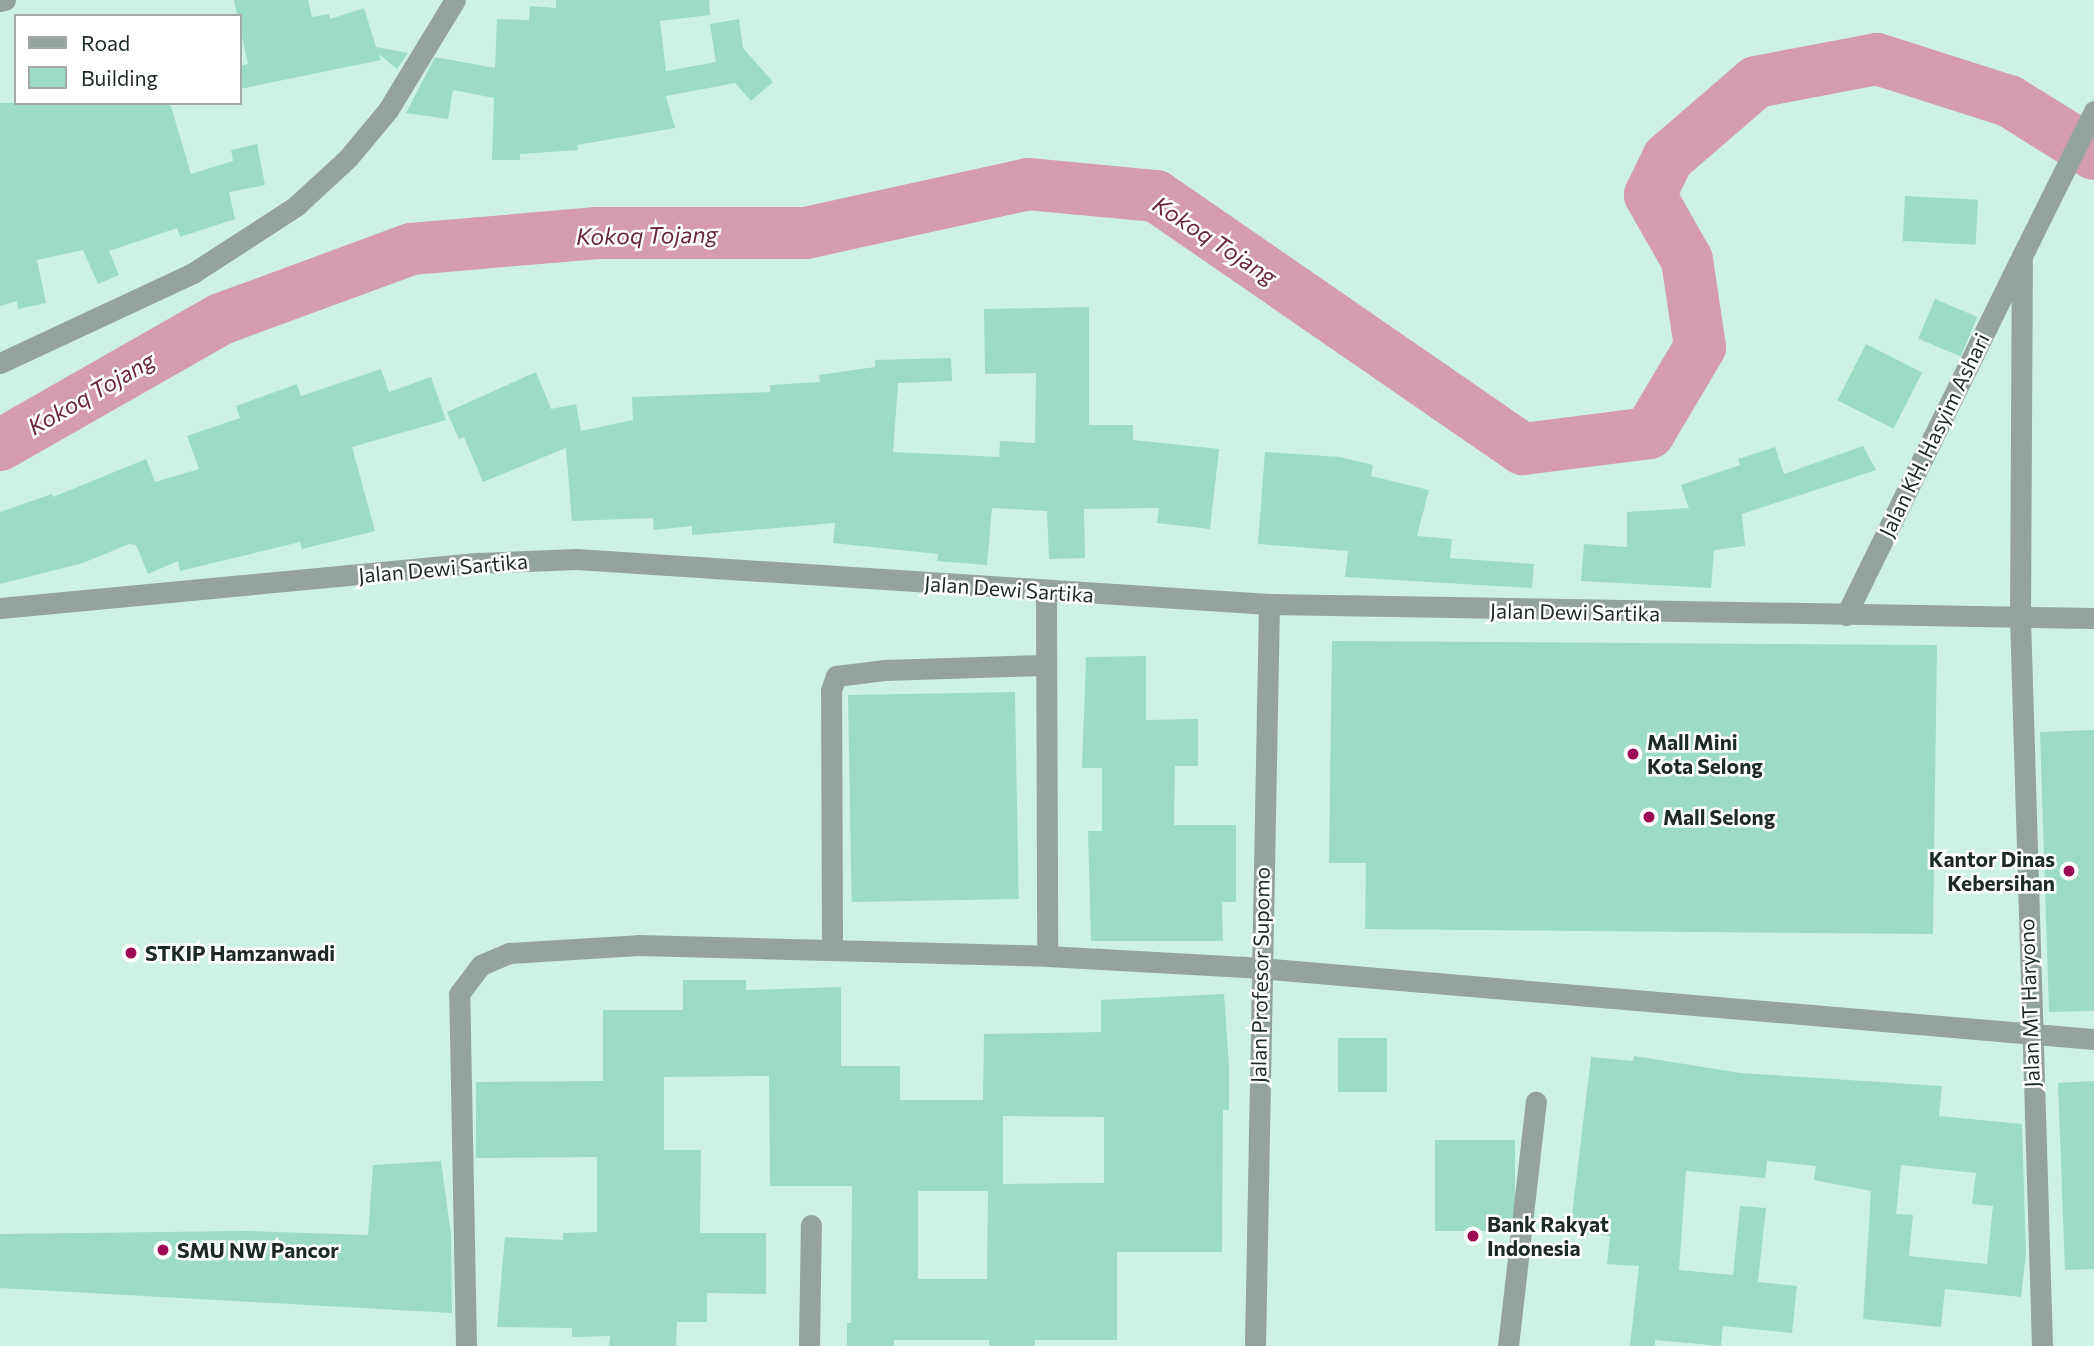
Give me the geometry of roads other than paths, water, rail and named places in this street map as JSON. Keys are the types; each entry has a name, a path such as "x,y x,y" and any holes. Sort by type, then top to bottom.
{"street":[{"path":"0,363 193,273 296,206 348,158 388,110 455,0"},
{"name":"Jalan KH. Hasyim Ashari","path":"1846,615 2094,111"},
{"name":"Jalan KH. Hasyim Ashari","path":"2020,617 2022,256"},
{"name":"Jalan Dewi Sartika","path":"0,608 479,563 576,559 1046,592 1269,604 2094,618"},
{"path":"1046,592 1047,956"},
{"name":"Jalan Profesor Supomo","path":"1255,1346 1259,968 1269,604"},
{"name":"Jalan MT Haryono","path":"2020,617 2029,1036 2042,1346"},
{"path":"832,950 831,690 836,676 884,670 1046,665"},
{"path":"466,1346 459,994 471,974 495,957 536,949 638,945 832,950 1047,956 1259,968 2029,1036 2094,1039"},
{"path":"1508,1346 1536,1102"},
{"path":"809,1346 811,1225"}],"waterway":[{"name":"Kokoq Tojang","path":"0,445 221,319 411,249 597,233 806,233 1028,184 1156,196 1523,449 1649,433 1700,347 1687,260 1650,195 1668,158 1756,82 1877,59 2009,101 2094,154"}],"place":[{"name":"Mall Mini Kota Selong","path":"1633,754"},
{"name":"Mall Selong","path":"1649,817"},
{"name":"Kantor Dinas Kebersihan","path":"2069,871"},
{"name":"STKIP Hamzanwadi","path":"131,953"},
{"name":"Bank Rakyat Indonesia","path":"1473,1236"},
{"name":"SMU NW Pancor","path":"163,1250"}]}
